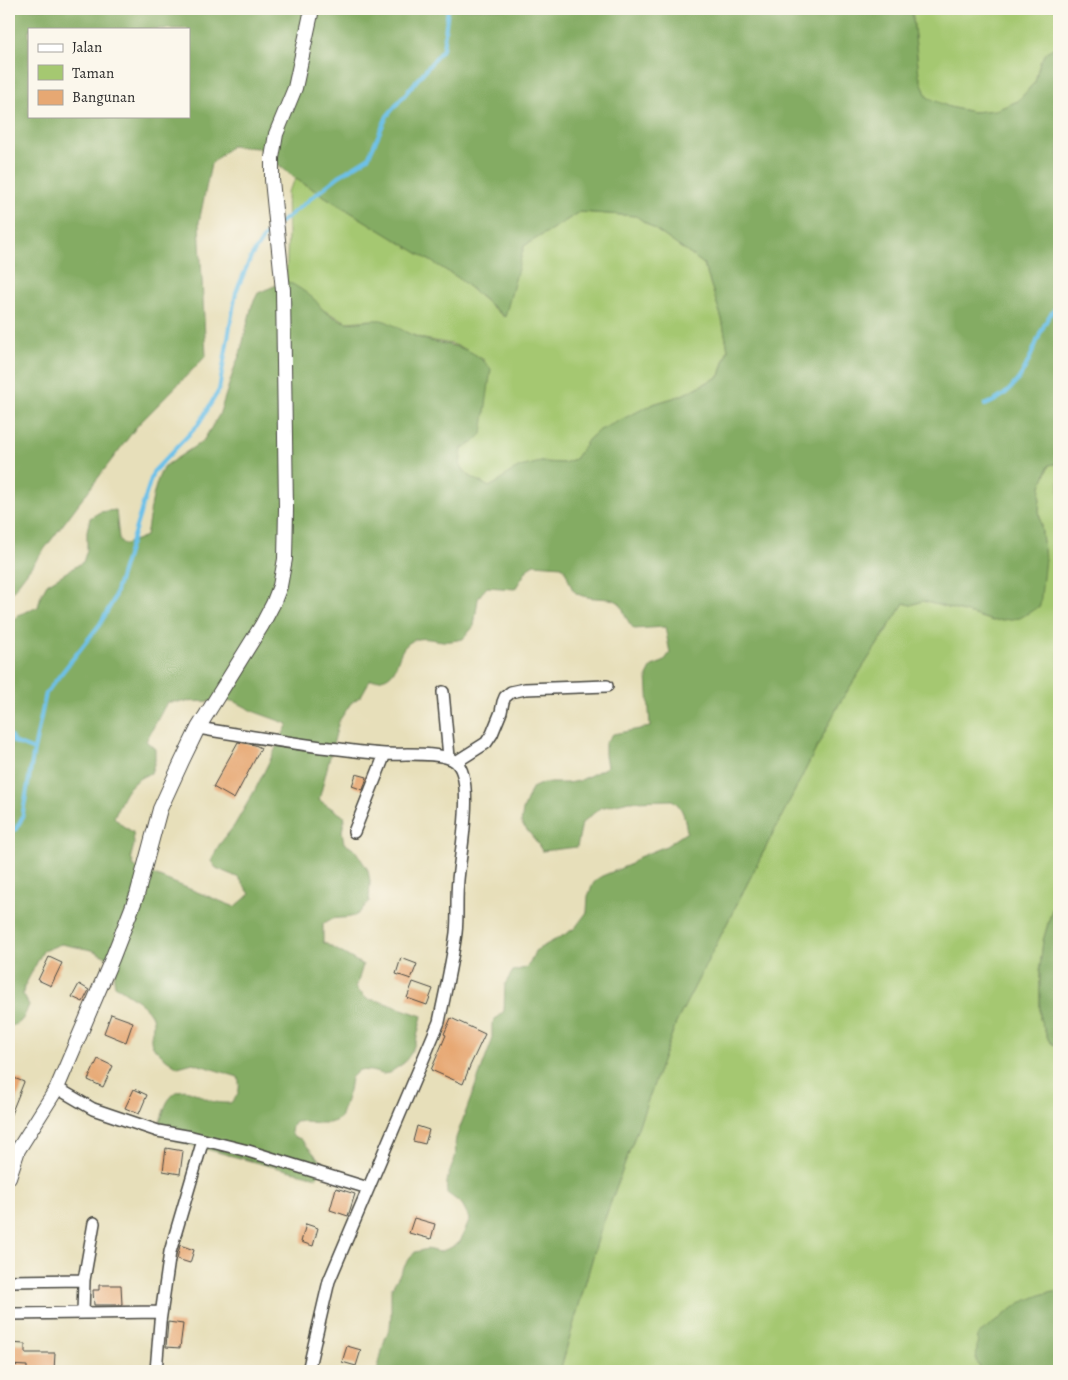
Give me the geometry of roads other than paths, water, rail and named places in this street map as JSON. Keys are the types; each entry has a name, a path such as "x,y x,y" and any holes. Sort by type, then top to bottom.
{"street":[{"path":"9,1177 18,1150 57,1088 112,959 137,895 160,809 198,728 262,625 280,586 285,559 286,509 283,290 272,180 272,158 276,134 295,88 312,9"},
{"path":"198,728 278,741 385,754 417,754 453,760 486,743 501,712 502,702 511,692 525,689 607,686"},
{"path":"308,1371 329,1281 438,1022 448,983 456,932 458,883 466,795 461,770 453,760 443,692"},
{"path":"354,832 385,754"},
{"path":"57,1088 93,1109 158,1132 248,1151 368,1188"},
{"path":"156,1371 161,1312 170,1252 203,1140"},
{"path":"83,1313 84,1280 94,1223"},
{"path":"9,1281 84,1280"},
{"path":"9,1314 161,1312"}],"waterway":[{"path":"280,223 339,176 368,158 387,116 443,49 448,9"},
{"path":"9,832 16,829 22,818 46,693 100,624 113,601 153,472 198,425 219,390 236,292 251,257 264,237 273,230"},
{"path":"985,405 996,400 1014,385 1026,366 1046,322 1059,305"},
{"path":"9,734 14,742 34,750"}]}
